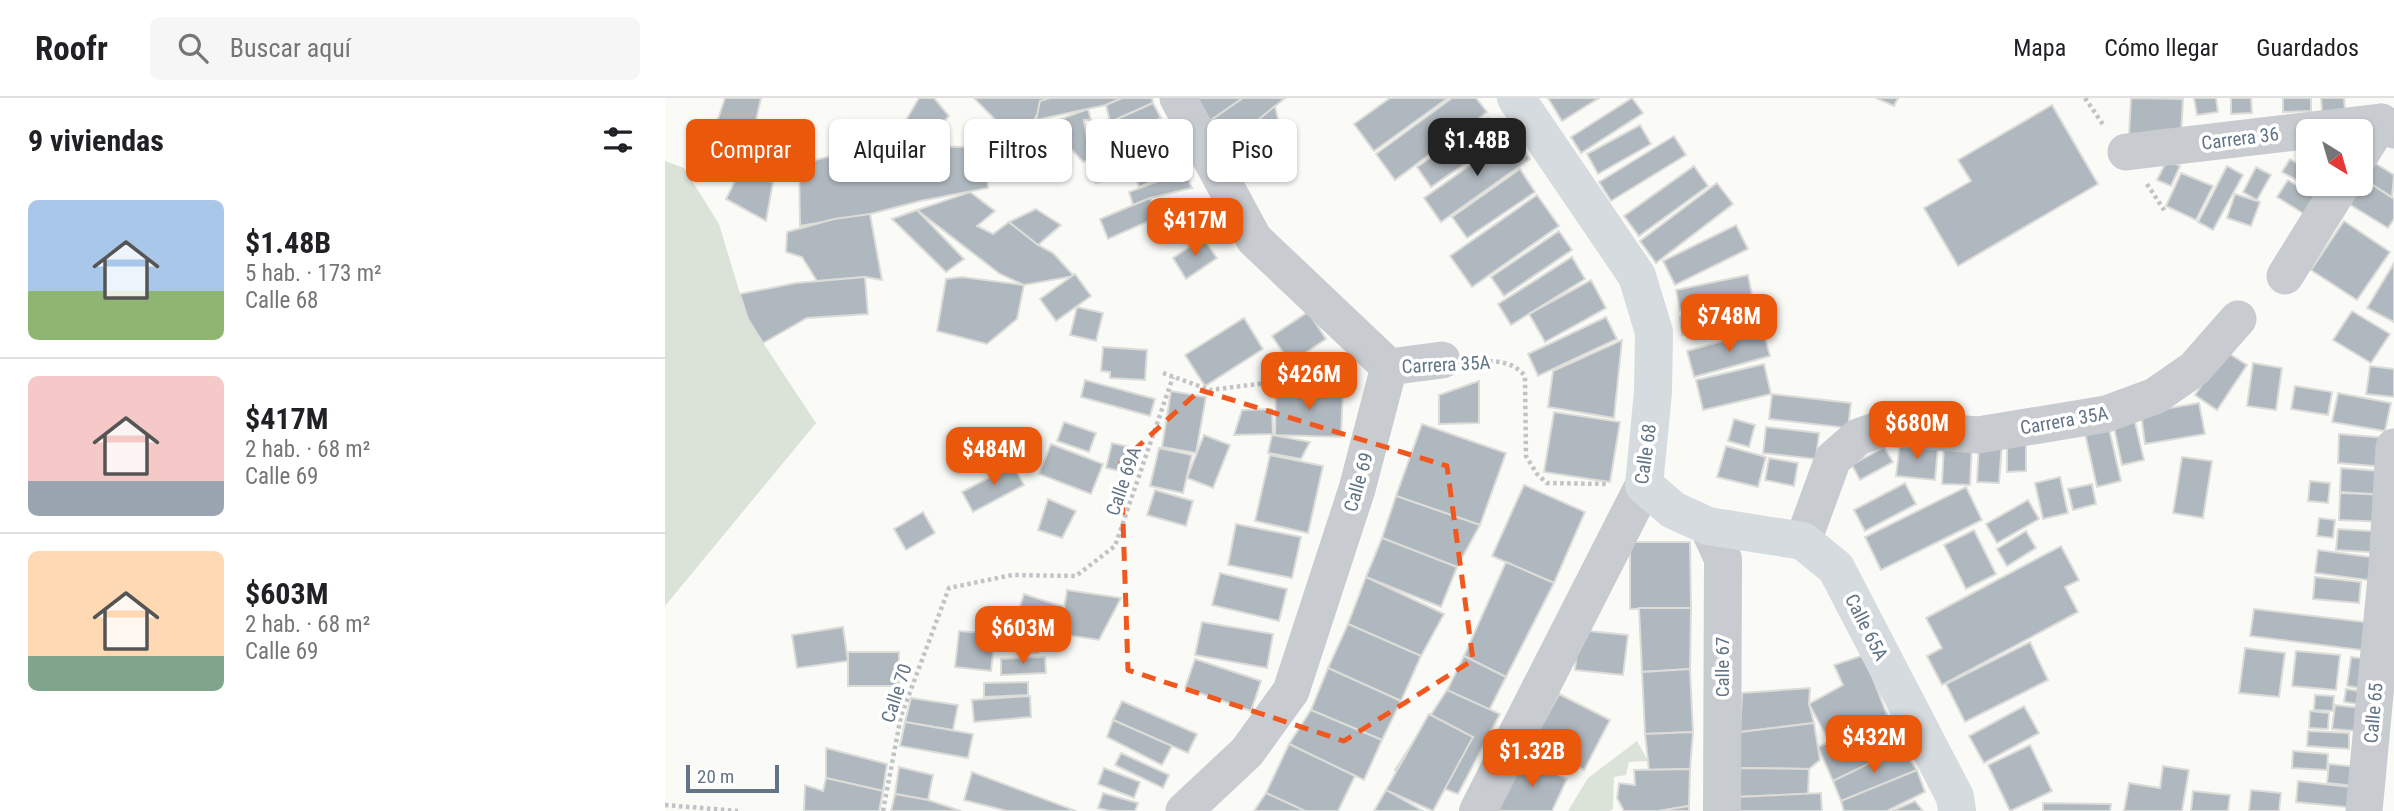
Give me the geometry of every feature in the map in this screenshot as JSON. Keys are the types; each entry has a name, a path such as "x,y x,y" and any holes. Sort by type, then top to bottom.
{"main road":[{"name":"Calle 68","path":"1516,98 1637,276 1654,332 1653,392 1644,485"},
{"path":"1644,485 1672,510 1708,526 1804,541"},
{"name":"Calle 65A","path":"1804,541 1836,568 1955,797 1957,811"}],"street":[{"path":"1178,98 1254,239 1389,367"},
{"path":"2373,142 2388,126"},
{"name":"Carrera 36","path":"2126,152 2388,126"},
{"path":"2285,276 2335,196"},
{"name":"Carrera 35A","path":"1804,541 1833,459 1858,437 1884,428 1978,435 2106,414 2155,396 2194,369 2238,319"},
{"name":"Carrera 35A","path":"1389,367 1442,360"},
{"name":"Calle 69","path":"1184,811 1247,752 1291,691 1357,489 1389,367"},
{"name":"Calle 65","path":"2364,811 2387,567 2394,447"},
{"name":"Calle 68","path":"1478,811 1644,485"},
{"name":"Calle 67","path":"1708,526 1723,559 1722,811"}],"path":[{"name":"Carrera 35A","path":"1442,360 1501,361 1518,368 1525,376 1526,456 1537,474 1547,483 1644,485"},
{"name":"Carrera 35A","path":"1163,373 1210,390 1389,367"},
{"name":"Calle 69A","path":"949,587 1012,575 1076,576 1115,545 1173,377"},
{"name":"Calle 70","path":"883,811 901,716 949,587"},
{"path":"665,805 738,811"}],"highlighted area":[{"path":"1200,390 1447,466 1473,660 1344,741 1128,670 1121,462"}],"shaded area":[{"path":"665,161 684,168 686,182 693,182 719,224 748,320 816,423 665,606"},
{"path":"1637,741 1648,761 1629,762 1626,775 1614,777 1613,809 1568,811 1588,778"}],"building":[{"path":"725,98 761,98 756,119 718,119"},
{"path":"919,98 934,98 949,116 946,119 907,119"},
{"path":"974,98 1045,98 1046,101 1035,119 994,119"},
{"path":"1050,98 1122,98 1106,105 1036,119 1040,101"},
{"path":"1122,98 1152,98 1153,103 1117,119 1109,119 1106,105"},
{"path":"1197,98 1243,98 1213,119 1207,119 1204,125"},
{"path":"1243,98 1285,98 1259,119 1213,119"},
{"path":"1390,98 1448,98 1374,151 1354,124"},
{"path":"1452,98 1476,98 1487,112 1395,180 1376,154"},
{"path":"1548,98 1599,98 1562,121"},
{"path":"1632,98 1643,113 1581,153 1571,137"},
{"path":"1876,98 1898,98 1894,106"},
{"path":"2131,98 2183,99 2181,137 2129,135"},
{"path":"2194,98 2216,98 2218,112 2197,115"},
{"path":"2231,98 2251,98 2252,113 2231,114"},
{"path":"2283,98 2311,98 2311,111 2283,112"},
{"path":"2321,98 2344,98 2345,110 2322,112"},
{"path":"1153,103 1161,118 1159,119 1117,119"},
{"path":"2052,105 2098,184 1958,266 1924,208 1971,181 1958,160"},
{"path":"1275,106 1278,119 1259,119"},
{"path":"1088,109 1091,119 1084,120 1086,161 1083,162 1072,150 1072,119 1061,119"},
{"path":"1488,118 1502,138 1431,187 1417,167"},
{"path":"1640,125 1651,144 1598,174 1587,154"},
{"path":"1513,135 1530,159 1441,222 1424,198"},
{"path":"1674,136 1686,155 1611,201 1599,182"},
{"path":"950,147 964,147 964,182 988,182 988,188 870,214 800,226 799,182 815,182 815,160 829,156 829,182 950,182"},
{"path":"2290,159 2296,163 2296,180 2282,172"},
{"path":"2167,160 2180,166 2171,186 2157,180"},
{"path":"2375,163 2394,175 2392,197 2373,185"},
{"path":"1694,166 1708,186 1639,236 1624,216"},
{"path":"2227,166 2243,175 2213,230 2198,222"},
{"path":"2256,167 2271,175 2257,200 2243,192"},
{"path":"1520,169 1535,192 1467,238 1452,217"},
{"path":"2181,173 2213,186 2196,220 2166,206"},
{"path":"2288,180 2296,185 2296,196 2314,196 2320,200 2309,217 2277,197"},
{"path":"734,182 773,182 766,221 726,199"},
{"path":"1137,182 1152,182 1139,187"},
{"path":"1156,182 1190,182 1192,188 1133,205 1129,192"},
{"path":"1717,183 1733,204 1656,263 1640,241"},
{"path":"2373,185 2394,199 2394,219 2388,228 2349,204 2354,196 2373,196"},
{"path":"970,192 995,211 977,226 993,234 1009,222 1053,253 1074,276 1024,285 1000,274 917,210"},
{"path":"2235,194 2260,202 2251,226 2227,218"},
{"path":"1537,195 1559,226 1472,287 1450,256"},
{"path":"1150,198 1158,217 1108,239 1100,219"},
{"path":"1036,209 1061,225 1038,245 1009,222"},
{"path":"917,210 964,259 946,272 892,219"},
{"path":"870,214 882,280 865,277 817,281 802,257 786,252 787,232 834,219"},
{"path":"2344,221 2390,252 2357,300 2311,270"},
{"path":"1736,225 1748,249 1675,285 1663,261"},
{"path":"1559,231 1572,250 1504,296 1491,277"},
{"path":"1203,238 1217,258 1186,279 1173,258"},
{"path":"1572,257 1585,279 1511,325 1498,304"},
{"path":"2394,263 2394,322 2367,308"},
{"path":"1075,274 1091,296 1056,321 1040,299"},
{"path":"1748,275 1752,295 1680,310 1676,290"},
{"path":"865,277 868,314 807,318 763,343 748,319 740,294 796,283"},
{"path":"962,277 1024,285 1017,319 987,344 937,331 946,279"},
{"path":"1591,280 1606,308 1545,342 1529,314"},
{"path":"1077,307 1103,313 1096,341 1070,335"},
{"path":"1747,310 1749,327 1682,335 1680,317"},
{"path":"2352,311 2390,334 2371,363 2333,340"},
{"path":"1308,312 1326,339 1290,363 1272,336"},
{"path":"1606,317 1617,339 1538,376 1528,354"},
{"path":"1244,318 1263,349 1205,386 1185,355"},
{"path":"1763,330 1770,356 1694,377 1687,351"},
{"path":"1622,340 1614,418 1548,407 1553,371"},
{"path":"1103,347 1147,350 1145,380 1110,378 1110,372 1101,371"},
{"path":"2225,351 2247,365 2217,410 2195,395"},
{"path":"2253,363 2282,368 2276,410 2247,406"},
{"path":"1764,364 1771,394 1703,410 1696,380"},
{"path":"2370,366 2394,369 2394,397 2366,394"},
{"path":"1085,380 1155,399 1150,416 1081,397"},
{"path":"1479,381 1479,423 1439,424 1439,395"},
{"path":"2295,386 2332,392 2328,415 2291,409"},
{"path":"1276,387 1343,389 1341,437 1275,435"},
{"path":"1171,391 1206,397 1196,453 1162,447"},
{"path":"2338,393 2391,403 2385,431 2332,422"},
{"path":"1772,394 1851,403 1848,428 1769,419"},
{"path":"2199,403 2205,434 2145,444 2141,413"},
{"path":"1272,409 1273,434 1234,435 1242,410"},
{"path":"1554,412 1620,422 1610,482 1544,472"},
{"path":"2134,418 2144,460 2122,465 2113,423"},
{"path":"1734,419 1755,425 1749,447 1728,441"},
{"path":"1064,422 1096,433 1089,452 1057,441"},
{"path":"1422,424 1506,453 1480,525 1396,496"},
{"path":"2108,424 2121,481 2097,487 2084,429"},
{"path":"1766,427 1819,433 1816,459 1763,453"},
{"path":"2339,434 2388,438 2386,467 2338,463"},
{"path":"1204,435 1230,445 1213,488 1187,478"},
{"path":"1272,435 1310,442 1301,459 1268,453"},
{"path":"1900,442 1938,446 1935,480 1896,476"},
{"path":"2026,442 2026,471 2007,472 2007,443"},
{"path":"1112,443 1139,449 1133,474 1106,468"},
{"path":"1944,443 1972,444 1970,485 1942,484"},
{"path":"1979,443 2002,444 1999,483 1977,482"},
{"path":"1051,444 1103,464 1091,494 1039,474"},
{"path":"1726,446 1766,457 1758,487 1717,477"},
{"path":"1884,447 1893,462 1860,480 1852,465"},
{"path":"1159,448 1192,455 1183,493 1150,486"},
{"path":"1270,455 1323,466 1308,533 1255,521"},
{"path":"2182,457 2212,461 2203,518 2173,513"},
{"path":"1769,458 1798,463 1794,486 1765,480"},
{"path":"1011,461 1024,485 973,512 962,492 1000,472 997,468"},
{"path":"2341,468 2391,472 2389,495 2340,492"},
{"path":"2060,477 2068,513 2043,519 2035,483"},
{"path":"2310,481 2330,483 2328,503 2308,501"},
{"path":"1905,483 1916,504 1865,531 1854,510"},
{"path":"2092,484 2096,504 2073,510 2068,489"},
{"path":"1524,485 1585,512 1554,583 1492,556"},
{"path":"1966,487 1982,520 1881,570 1865,537"},
{"path":"1155,490 1193,501 1186,526 1147,515"},
{"path":"2340,493 2389,495 2387,522 2339,520"},
{"path":"1396,496 1480,525 1457,567 1382,538"},
{"path":"1048,499 1076,511 1062,538 1038,530"},
{"path":"2028,500 2039,519 1997,543 1986,524"},
{"path":"923,512 935,533 906,550 894,529"},
{"path":"2319,518 2335,520 2333,538 2317,536"},
{"path":"1236,524 1301,537 1292,578 1228,565"},
{"path":"2338,529 2386,532 2384,553 2336,550"},
{"path":"1974,530 1996,574 1966,589 1944,545"},
{"path":"2026,531 2036,548 2007,566 1997,549"},
{"path":"1382,538 1457,567 1441,607 1366,577"},
{"path":"1630,542 1690,542 1691,608 1630,609"},
{"path":"2061,546 2079,580 2065,587 2078,612 1942,685 1927,656 1942,648 1926,618"},
{"path":"2318,550 2385,559 2382,582 2315,573"},
{"path":"1506,562 1554,583 1506,677 1464,656"},
{"path":"1220,573 1287,589 1279,621 1212,605"},
{"path":"1366,577 1444,614 1421,656 1348,624"},
{"path":"2315,577 2361,582 2359,603 2313,599"},
{"path":"1067,590 1121,598 1099,640 1060,634"},
{"path":"1024,594 1063,607 1056,627 1018,613"},
{"path":"1639,608 1691,608 1690,669 1642,672"},
{"path":"2254,609 2373,623 2369,651 2250,636"},
{"path":"1202,622 1273,634 1267,668 1195,655"},
{"path":"1348,624 1421,656 1401,701 1328,668"},
{"path":"843,627 848,661 797,668 792,635"},
{"path":"1579,630 1628,635 1623,675 1575,670"},
{"path":"959,631 995,634 991,671 955,667"},
{"path":"1021,634 1040,635 1038,653 1020,652"},
{"path":"2030,642 2048,680 1965,722 1946,684"},
{"path":"2245,648 2285,653 2279,697 2239,693"},
{"path":"2296,651 2340,655 2336,690 2292,686"},
{"path":"848,652 899,652 899,686 848,686"},
{"path":"1864,655 1887,715 1829,741 1809,704 1843,685 1834,665"},
{"path":"1464,656 1506,677 1479,730 1438,709"},
{"path":"1045,657 1046,673 1001,675 1001,659"},
{"path":"2351,657 2376,660 2372,690 2347,686"},
{"path":"1195,659 1261,681 1251,711 1185,688"},
{"path":"1328,668 1401,701 1382,740 1311,710"},
{"path":"1690,669 1693,732 1645,734 1642,672"},
{"path":"1028,682 1028,695 984,697 984,683"},
{"path":"1810,688 1809,704 1814,723 1740,732 1742,693"},
{"path":"2346,689 2373,693 2371,706 2344,702"},
{"path":"1447,690 1500,714 1458,794 1395,770"},
{"path":"1559,694 1610,720 1584,770 1532,743"},
{"path":"2315,695 2334,696 2333,711 2314,710"},
{"path":"1030,696 1031,717 974,722 972,700"},
{"path":"911,698 958,705 953,730 905,722"},
{"path":"1122,701 1197,734 1188,753 1113,720"},
{"path":"2335,705 2370,709 2367,732 2332,729"},
{"path":"2024,706 2039,733 1984,763 1969,736"},
{"path":"1311,710 1382,740 1364,780 1289,744"},
{"path":"2310,711 2329,713 2328,729 2309,728"},
{"path":"1429,714 1473,737 1433,811 1386,790"},
{"path":"1887,715 1901,748 1833,781 1818,747"},
{"path":"1113,720 1172,746 1162,765 1107,737"},
{"path":"905,722 973,734 968,758 900,746"},
{"path":"1814,723 1820,760 1809,769 1736,768 1740,732"},
{"path":"2308,731 2349,733 2349,749 2307,746"},
{"path":"1693,732 1690,769 1649,770 1645,734"},
{"path":"1289,744 1355,776 1338,811 1305,811 1266,793"},
{"path":"2030,745 2052,791 2010,811 1988,765"},
{"path":"826,748 887,764 883,791 826,778"},
{"path":"1901,748 1917,770 1841,801 1833,781"},
{"path":"2293,751 2328,754 2327,770 2292,768"},
{"path":"1121,753 1169,775 1163,788 1115,765"},
{"path":"1521,757 1567,779 1552,811 1495,811"},
{"path":"2329,764 2367,768 2365,787 2327,783"},
{"path":"2163,766 2189,770 2182,811 2124,811 2129,783 2160,788"},
{"path":"899,767 933,775 928,800 895,794"},
{"path":"1104,768 1140,782 1134,798 1098,784"},
{"path":"1736,768 1809,769 1808,794 1737,797"},
{"path":"1690,769 1689,806 1659,811 1624,811 1617,798 1619,783 1635,785 1634,770"},
{"path":"1917,770 1925,792 1887,811 1844,811 1841,801"},
{"path":"972,772 1076,811 1007,811 964,800"},
{"path":"826,778 883,791 879,811 804,811 805,785 823,791"},
{"path":"2298,781 2358,788 2356,808 2296,802"},
{"path":"1386,790 1423,811 1374,811"},
{"path":"2251,790 2281,793 2279,811 2249,811"},
{"path":"2193,791 2230,795 2228,811 2191,811"},
{"path":"1103,793 1138,803 1135,811 1098,808"},
{"path":"1266,793 1305,811 1254,811"},
{"path":"1821,793 1822,811 1737,811 1737,797"},
{"path":"895,794 928,800 961,811 891,811"},
{"path":"1915,801 1923,811 1892,811"},
{"path":"2043,803 2111,804 2110,811 2043,811"},
{"path":"1689,806 1689,811 1659,811"}]}
